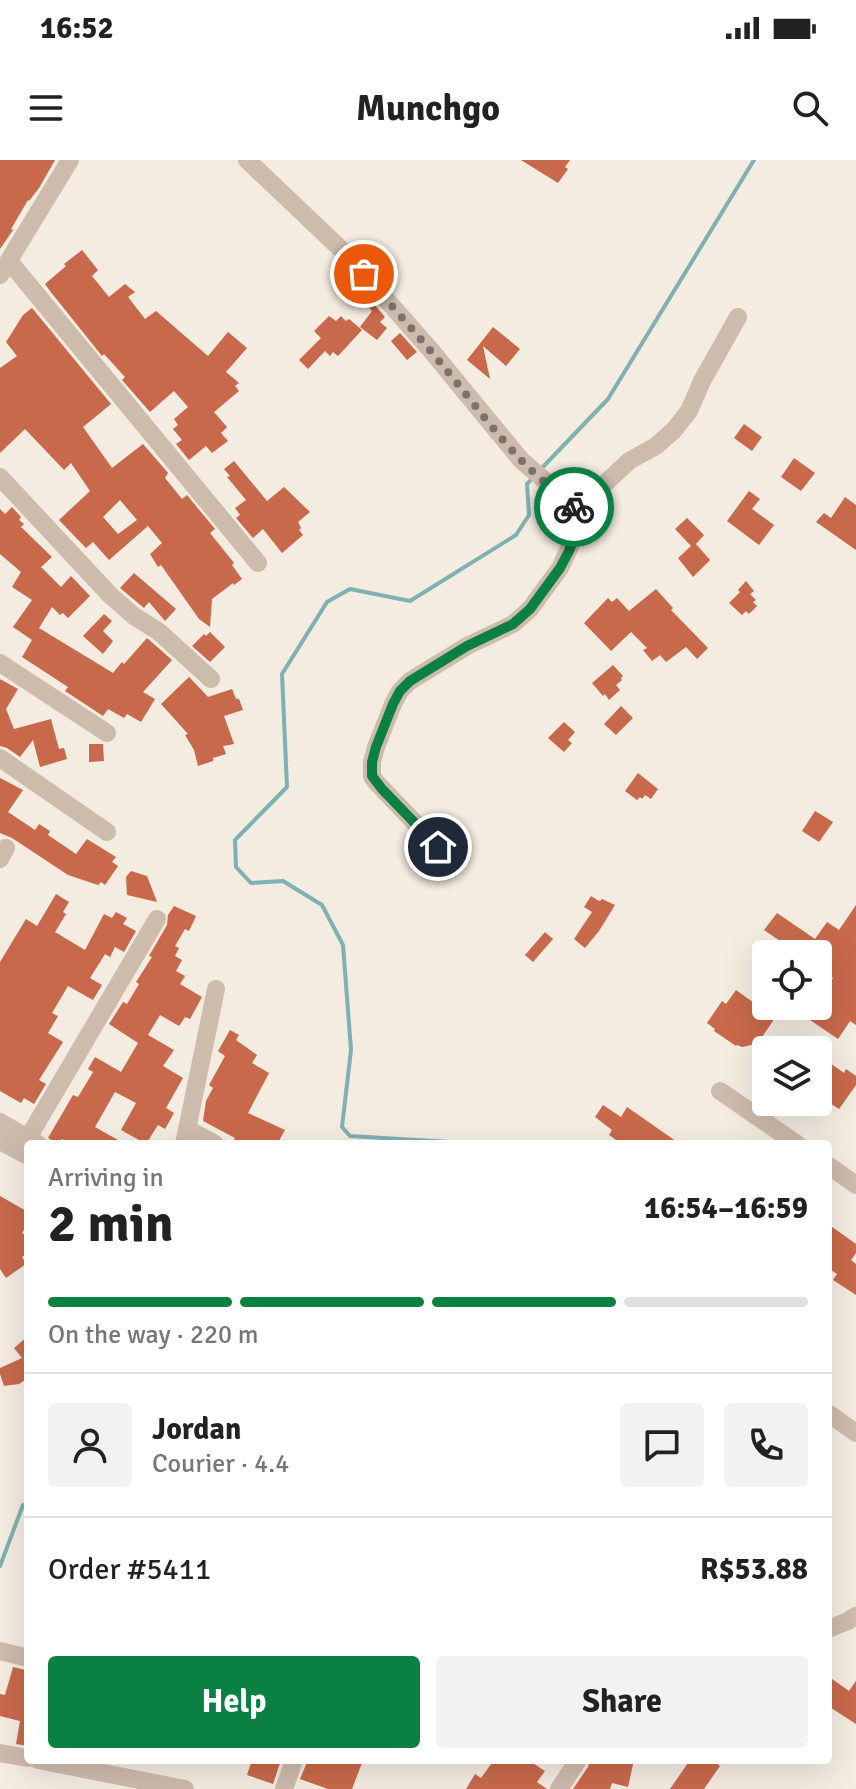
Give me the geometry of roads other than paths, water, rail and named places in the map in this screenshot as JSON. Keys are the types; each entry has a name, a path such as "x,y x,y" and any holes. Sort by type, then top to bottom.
{"street":[{"path":"70,160 4,268 181,467 258,563"},
{"path":"247,160 346,254 429,348 511,449 565,495 581,497 597,491 629,461 656,446 674,430 689,411 738,317"},
{"path":"0,477 110,595 158,631 211,679"},
{"path":"438,847 372,776 376,747 400,691 410,681 467,646 513,624 530,609 560,568 574,538 575,524 565,495"},
{"path":"0,663 107,733"},
{"path":"0,758 107,832"},
{"path":"34,1140 157,919"},
{"path":"186,1136 216,989"},
{"path":"720,1091 791,1140"},
{"path":"0,1122 24,1141"},
{"path":"0,1141 24,1145"},
{"path":"832,1168 856,1185"},
{"path":"832,1416 856,1433"},
{"path":"832,1627 856,1616"},
{"path":"0,1651 24,1657"},
{"path":"0,1753 24,1757"},
{"path":"58,1764 185,1789"},
{"path":"284,1789 293,1764"},
{"path":"559,1789 575,1764"}],"waterway":[{"path":"539,471 608,399 754,160"},
{"path":"417,1140 350,1136 342,1127 351,1050 343,945 322,905 283,881 251,883 236,867 235,840 287,787 282,674 327,602 350,589 410,601 516,535 529,515 527,484 533,478"},
{"path":"0,1566 24,1505"}]}
